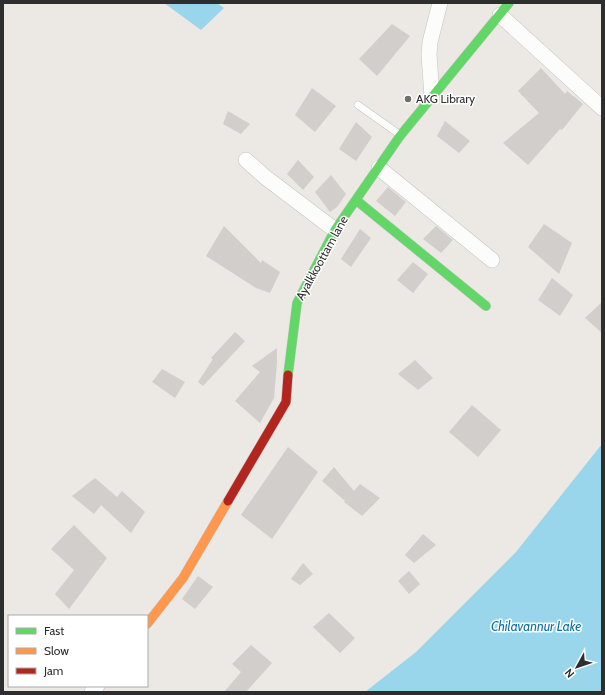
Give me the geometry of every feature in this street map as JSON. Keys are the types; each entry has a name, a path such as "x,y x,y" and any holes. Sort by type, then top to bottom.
{"street":[{"path":"432,97 428,54 440,3"},
{"name":"Ayalkkoottam lane","path":"148,623 183,578 286,402 290,355 297,303 335,230 400,136 509,3"},
{"path":"500,15 602,108"},
{"path":"246,160 264,177 335,230"},
{"path":"379,168 492,260"},
{"path":"356,200 486,306"}],"lane":[{"path":"358,105 400,136"}],"water":[{"path":"164,3 217,3 224,8 201,30"},
{"name":"Chilavannur Lake","path":"602,444 602,692 365,692 416,652 516,552"}],"building":[{"path":"392,24 410,36 377,76 359,59"},
{"path":"541,68 565,94 567,91 583,104 562,130 560,129 528,165 503,143 539,113 518,91"},
{"path":"312,88 336,106 315,132 295,115"},
{"path":"228,111 250,124 241,134 223,124"},
{"path":"445,121 470,141 459,153 437,136"},
{"path":"356,122 372,137 356,161 339,149"},
{"path":"298,160 314,177 303,190 287,174"},
{"path":"331,175 346,194 337,207 330,212 315,192"},
{"path":"388,187 406,202 395,216 376,201"},
{"path":"544,224 572,243 559,274 528,247"},
{"path":"224,226 261,263 262,260 280,272 270,293 256,288 206,256"},
{"path":"436,226 453,240 441,253 423,239"},
{"path":"360,229 371,238 351,267 341,259"},
{"path":"413,262 428,274 413,293 397,280"},
{"path":"552,278 573,295 560,316 538,300"},
{"path":"602,302 602,333 585,318"},
{"path":"235,332 245,341 203,386 198,382 213,359 211,358"},
{"path":"277,348 274,398 260,423 235,401 260,372 252,366"},
{"path":"415,360 433,378 418,390 398,374"},
{"path":"162,369 185,382 175,398 152,382"},
{"path":"472,405 501,430 478,457 449,432"},
{"path":"288,447 318,472 272,539 241,515"},
{"path":"334,467 354,491 360,484 380,498 362,516 344,502 345,501 322,481"},
{"path":"95,478 117,497 122,491 145,512 131,533 101,505 94,514 72,496"},
{"path":"74,525 107,558 69,609 55,594 74,570 51,549"},
{"path":"423,534 436,545 414,563 405,555"},
{"path":"303,563 313,574 300,585 291,579"},
{"path":"409,571 420,584 409,594 398,581"},
{"path":"198,576 213,587 195,609 182,599"},
{"path":"329,613 355,638 340,653 313,627"},
{"path":"251,645 272,663 246,692 224,692 241,672 232,664"}],"traffic: fast":[{"path":"288,375 297,303 335,230 400,136 509,3"},
{"path":"356,200 486,306"}],"traffic: slow":[{"path":"148,623 183,578 228,501"}],"traffic: jam":[{"path":"228,501 286,402 288,375"}],"place":[{"name":"AKG Library","path":"408,99"}]}
